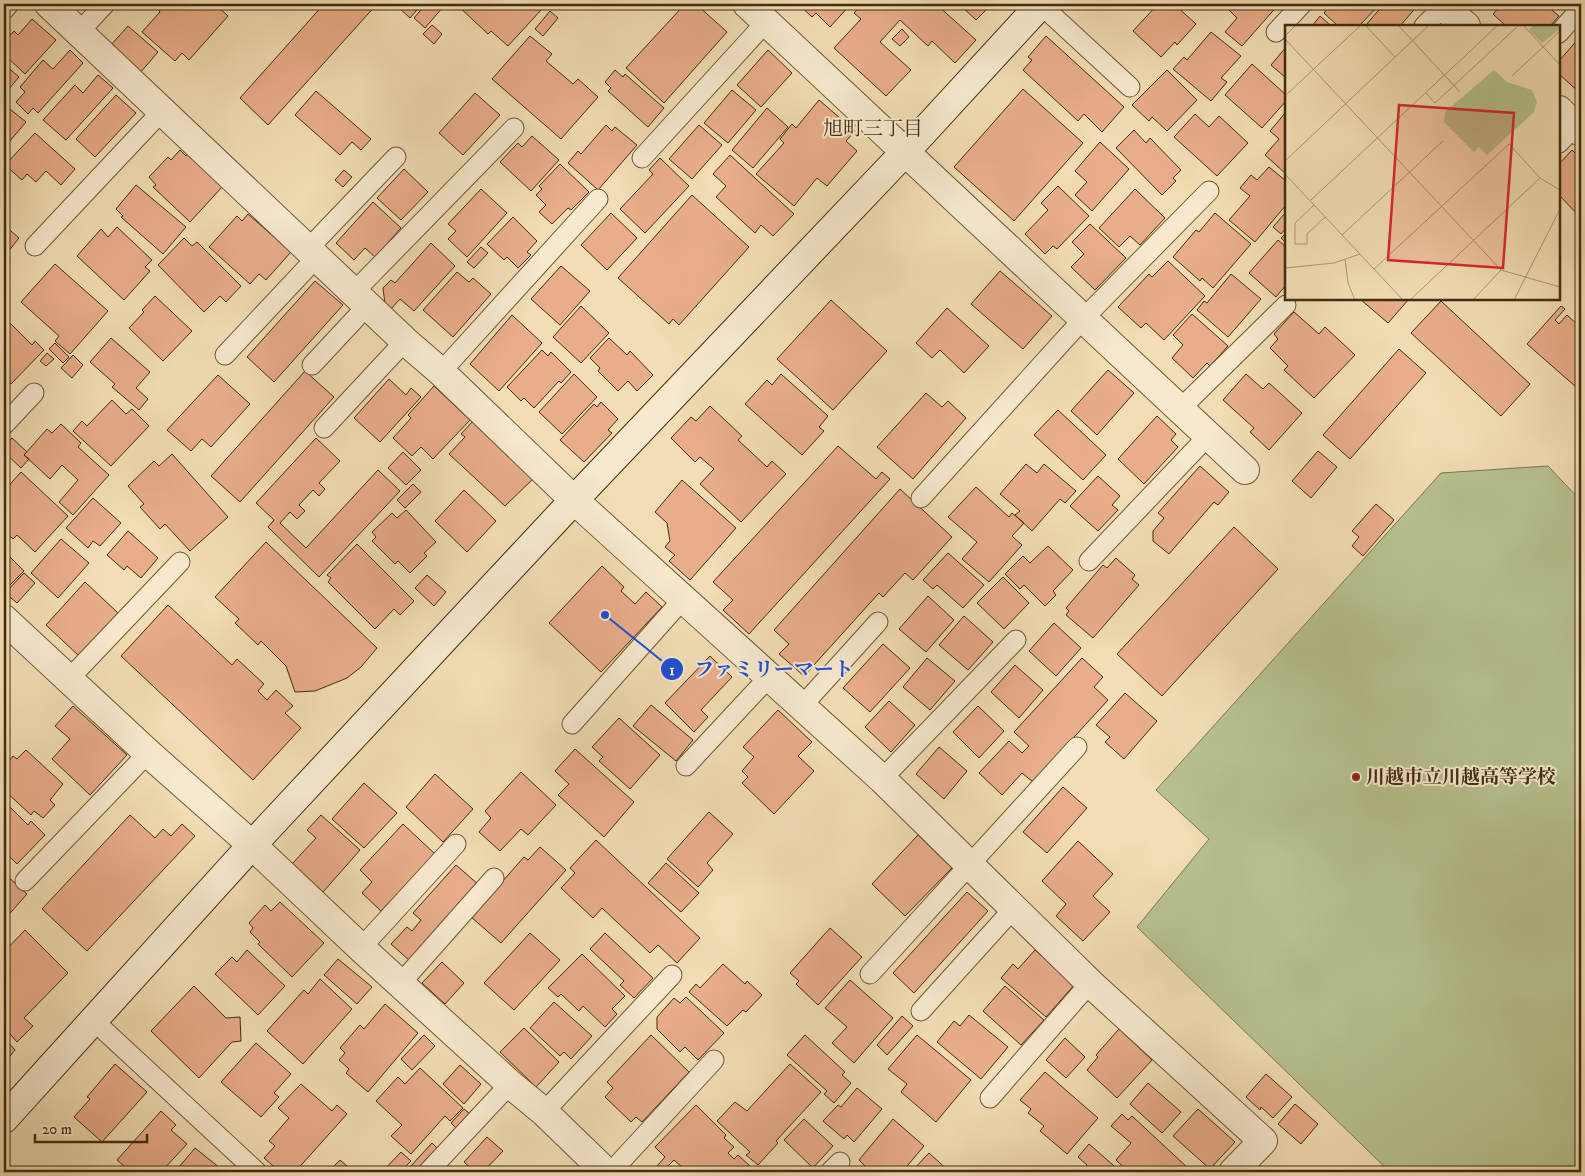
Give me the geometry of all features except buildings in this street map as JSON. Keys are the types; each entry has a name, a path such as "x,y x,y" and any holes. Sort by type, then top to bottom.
{"street":[{"path":"49,4 405,341 442,372 574,500 882,779 1090,983 1263,1141 1234,1172"},
{"path":"4,1119 252,846 574,500 905,152 1041,4"},
{"path":"1442,5 1465,25"},
{"path":"757,13 1245,470"},
{"path":"4,619 400,984 510,1084 544,1112 606,1172"}],"lane":[{"path":"4,10 9,4"},
{"path":"79,32 105,4"},
{"path":"1041,4 1130,87"},
{"path":"1276,32 1302,4"},
{"path":"1425,25 1442,5"},
{"path":"1560,32 1581,8"},
{"path":"642,158 757,13"},
{"path":"35,246 162,111"},
{"path":"312,365 360,298 514,128"},
{"path":"225,355 396,157"},
{"path":"921,498 1083,319 1209,191"},
{"path":"442,372 598,199"},
{"path":"1180,409 1286,304"},
{"path":"324,428 405,341"},
{"path":"4,425 34,393"},
{"path":"1089,560 1208,436"},
{"path":"69,679 180,562"},
{"path":"572,724 683,598"},
{"path":"802,706 878,622"},
{"path":"882,779 1016,640"},
{"path":"686,766 769,677"},
{"path":"870,974 1077,747"},
{"path":"25,881 148,753"},
{"path":"361,948 456,844"},
{"path":"400,984 494,878"},
{"path":"921,1011 1014,908"},
{"path":"544,1112 672,975"},
{"path":"990,1098 1090,983"},
{"path":"93,1020 257,1172"},
{"path":"611,1172 714,1060"},
{"path":"428,1172 510,1084"}],"green space":[{"name":"川越市立川越高等学校","path":"1548,466 1581,501 1581,1172 1390,1172 1137,927 1209,839 1156,790 1441,473"}],"place":[{"name":"ファミリーマート","path":"605,615"},
{"name":"川越市立川越高等学校","path":"1356,777"}],"district":[{"name":"旭町三丁目","path":"873,129"}]}
